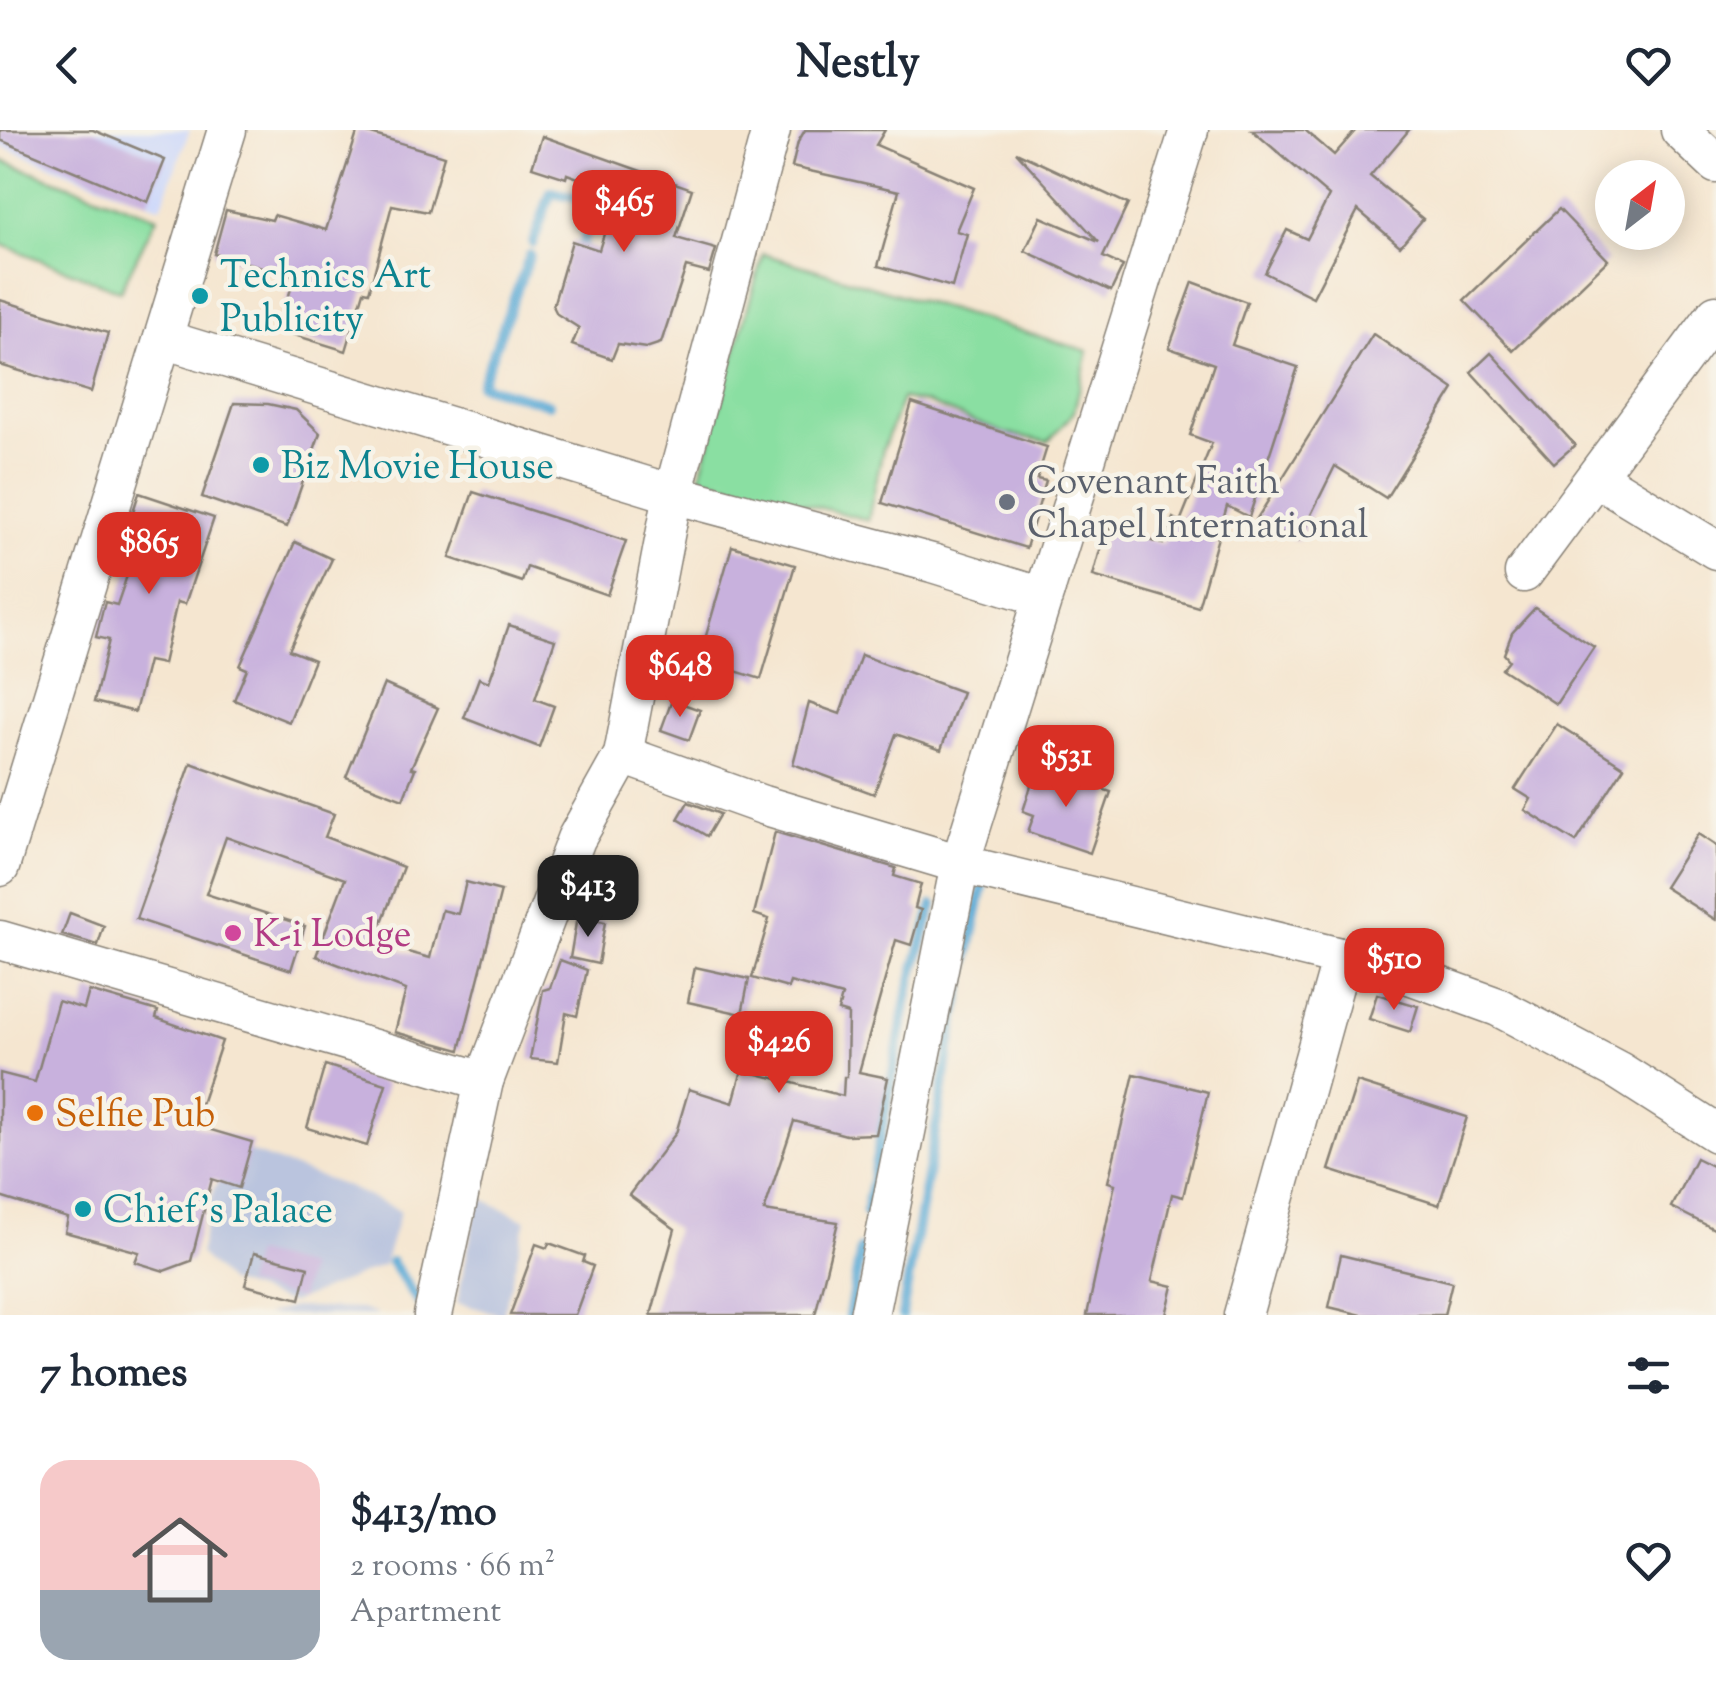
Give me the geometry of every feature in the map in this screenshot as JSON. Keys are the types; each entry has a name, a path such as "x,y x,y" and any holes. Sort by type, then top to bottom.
{"street":[{"path":"0,867 227,130"},
{"path":"433,1315 484,1081 576,839 622,755 673,494 771,130"},
{"path":"869,1315 960,864 1189,130"},
{"path":"1682,130 1716,164"},
{"path":"1524,573 1716,314"},
{"path":"163,339 673,494 932,563 1036,596 1045,592"},
{"path":"1596,477 1716,550"},
{"path":"622,755 762,805 960,864 1401,972 1498,1007 1619,1071 1716,1133"},
{"path":"0,940 484,1081"},
{"path":"1242,1315 1342,957"}],"shaded area":[{"path":"0,130 190,130 161,207 0,146"},
{"path":"247,1151 345,1186 400,1211 384,1265 291,1303 228,1282 199,1254 214,1188"},
{"path":"479,1197 526,1220 503,1315 457,1303"},
{"path":"293,1307 361,1309 379,1315 264,1315"}],"green space":[{"path":"0,160 157,217 120,291 0,244"},
{"path":"763,254 1088,351 1074,412 1048,442 1004,433 926,403 902,399 883,449 868,520 700,477"}],"building":[{"path":"0,130 93,130 165,160 148,202 0,140"},
{"path":"358,130 444,156 428,212 392,205 369,292 364,291 346,351 278,330 295,276 214,254 226,210 272,220 274,215 326,230"},
{"path":"805,130 885,130 876,145 974,188 956,231 967,234 952,287 878,266 899,191 792,167"},
{"path":"1252,130 1305,130 1334,155 1356,130 1409,130 1370,176 1423,219 1400,246 1358,210 1313,297 1265,273 1287,230 1307,239 1329,196"},
{"path":"542,136 692,189 676,238 716,249 709,273 686,267 661,343 646,348 618,344 612,359 572,345 579,328 557,314 553,306 572,241 599,250 617,192 567,174 566,178 532,167"},
{"path":"1016,152 1128,204 1103,257 1123,266 1111,291 1025,251 1041,217 1099,242"},
{"path":"1559,209 1608,260 1513,351 1464,300"},
{"path":"1193,282 1247,302 1232,345 1298,367 1249,517 1227,506 1198,607 1093,576 1106,528 1163,544 1173,518 1180,522 1212,443 1190,435 1214,364 1169,348"},
{"path":"0,300 108,333 91,392 0,365"},
{"path":"1373,334 1454,389 1386,498 1335,466 1298,541 1256,520"},
{"path":"1491,353 1575,445 1554,463 1471,372"},
{"name":"Biz Movie House","path":"234,403 296,410 320,433 287,527 202,497"},
{"path":"912,403 1047,447 1037,479 1046,481 1026,548 882,503"},
{"path":"473,492 626,541 607,595 527,567 522,582 450,558"},
{"path":"139,493 214,518 185,604 177,602 163,664 148,661 135,712 94,702 109,640 96,637 105,602 117,605 144,526 130,521"},
{"path":"295,542 332,559 289,650 314,660 289,722 234,700 247,669 240,666"},
{"path":"732,546 795,565 761,679 699,660"},
{"path":"1535,608 1594,647 1556,704 1502,669 1509,660 1504,654 1512,633"},
{"path":"509,625 555,640 535,699 554,706 539,747 464,718 479,678 489,682"},
{"path":"861,655 962,692 941,750 896,734 874,794 793,764 809,703 840,714"},
{"path":"384,684 438,708 411,768 415,769 403,799 346,777"},
{"path":"672,700 700,710 689,740 661,730"},
{"path":"1557,724 1624,767 1576,842 1525,810 1531,799 1515,789"},
{"path":"191,763 334,814 325,837 403,867 374,943 430,958 442,910 458,914 466,882 501,891 460,1050 395,1032 406,990 316,956 345,879 226,837 206,894 305,926 291,970 136,919"},
{"path":"1037,767 1111,792 1090,853 1028,832 1034,815 1023,811"},
{"path":"688,802 720,814 707,836 678,819"},
{"path":"775,832 896,868 894,876 921,884 915,908 921,910 911,945 896,940 859,1072 888,1078 876,1134 846,1135 794,1121 764,1211 838,1222 815,1315 651,1315 675,1229 629,1195 676,1133 689,1089 733,1103 742,1070 843,1096 848,1014 838,1011 842,996 790,982 788,988 752,978 769,919 754,914"},
{"path":"1698,834 1716,846 1716,920 1664,887"},
{"path":"70,913 104,926 98,945 62,935"},
{"path":"577,917 605,922 598,964 570,958"},
{"path":"560,960 587,970 577,1016 566,1013 558,1062 530,1059 543,990 550,988"},
{"path":"695,967 749,979 742,1014 688,1002"},
{"path":"89,991 158,1011 156,1018 222,1041 194,1125 252,1142 239,1188 212,1179 191,1261 164,1271 135,1262 139,1252 65,1232 68,1218 0,1197 0,1073 35,1082 58,1001 84,1009"},
{"path":"1377,994 1418,1006 1410,1032 1369,1019"},
{"path":"325,1065 386,1084 367,1146 307,1128"},
{"path":"1134,1074 1208,1092 1183,1197 1172,1194 1152,1281 1173,1286 1166,1315 1087,1315 1115,1184 1108,1182"},
{"path":"1357,1082 1467,1117 1439,1205 1329,1170"},
{"path":"1696,1158 1716,1168 1716,1230 1671,1207"},
{"path":"549,1243 585,1256 583,1262 593,1266 575,1315 510,1315 536,1244 547,1248"},
{"path":"254,1253 308,1267 300,1299 245,1285"},
{"path":"1341,1255 1452,1282 1444,1315 1362,1315 1329,1307"}],"waterway":[{"path":"533,243 551,192 597,202 582,245"},
{"path":"530,255 481,385 549,404"},
{"path":"902,1315 983,887"},
{"path":"866,1213 908,993 933,905"},
{"path":"849,1315 861,1249"},
{"path":"391,1262 425,1311"}],"place":[{"name":"Technics Art Publicity","path":"200,296"},
{"name":"Biz Movie House","path":"261,465"},
{"name":"Covenant Faith Chapel International","path":"1007,502"},
{"name":"K-i Lodge","path":"233,933"},
{"name":"Selfie Pub","path":"35,1113"},
{"name":"Chief's Palace","path":"83,1209"}]}
